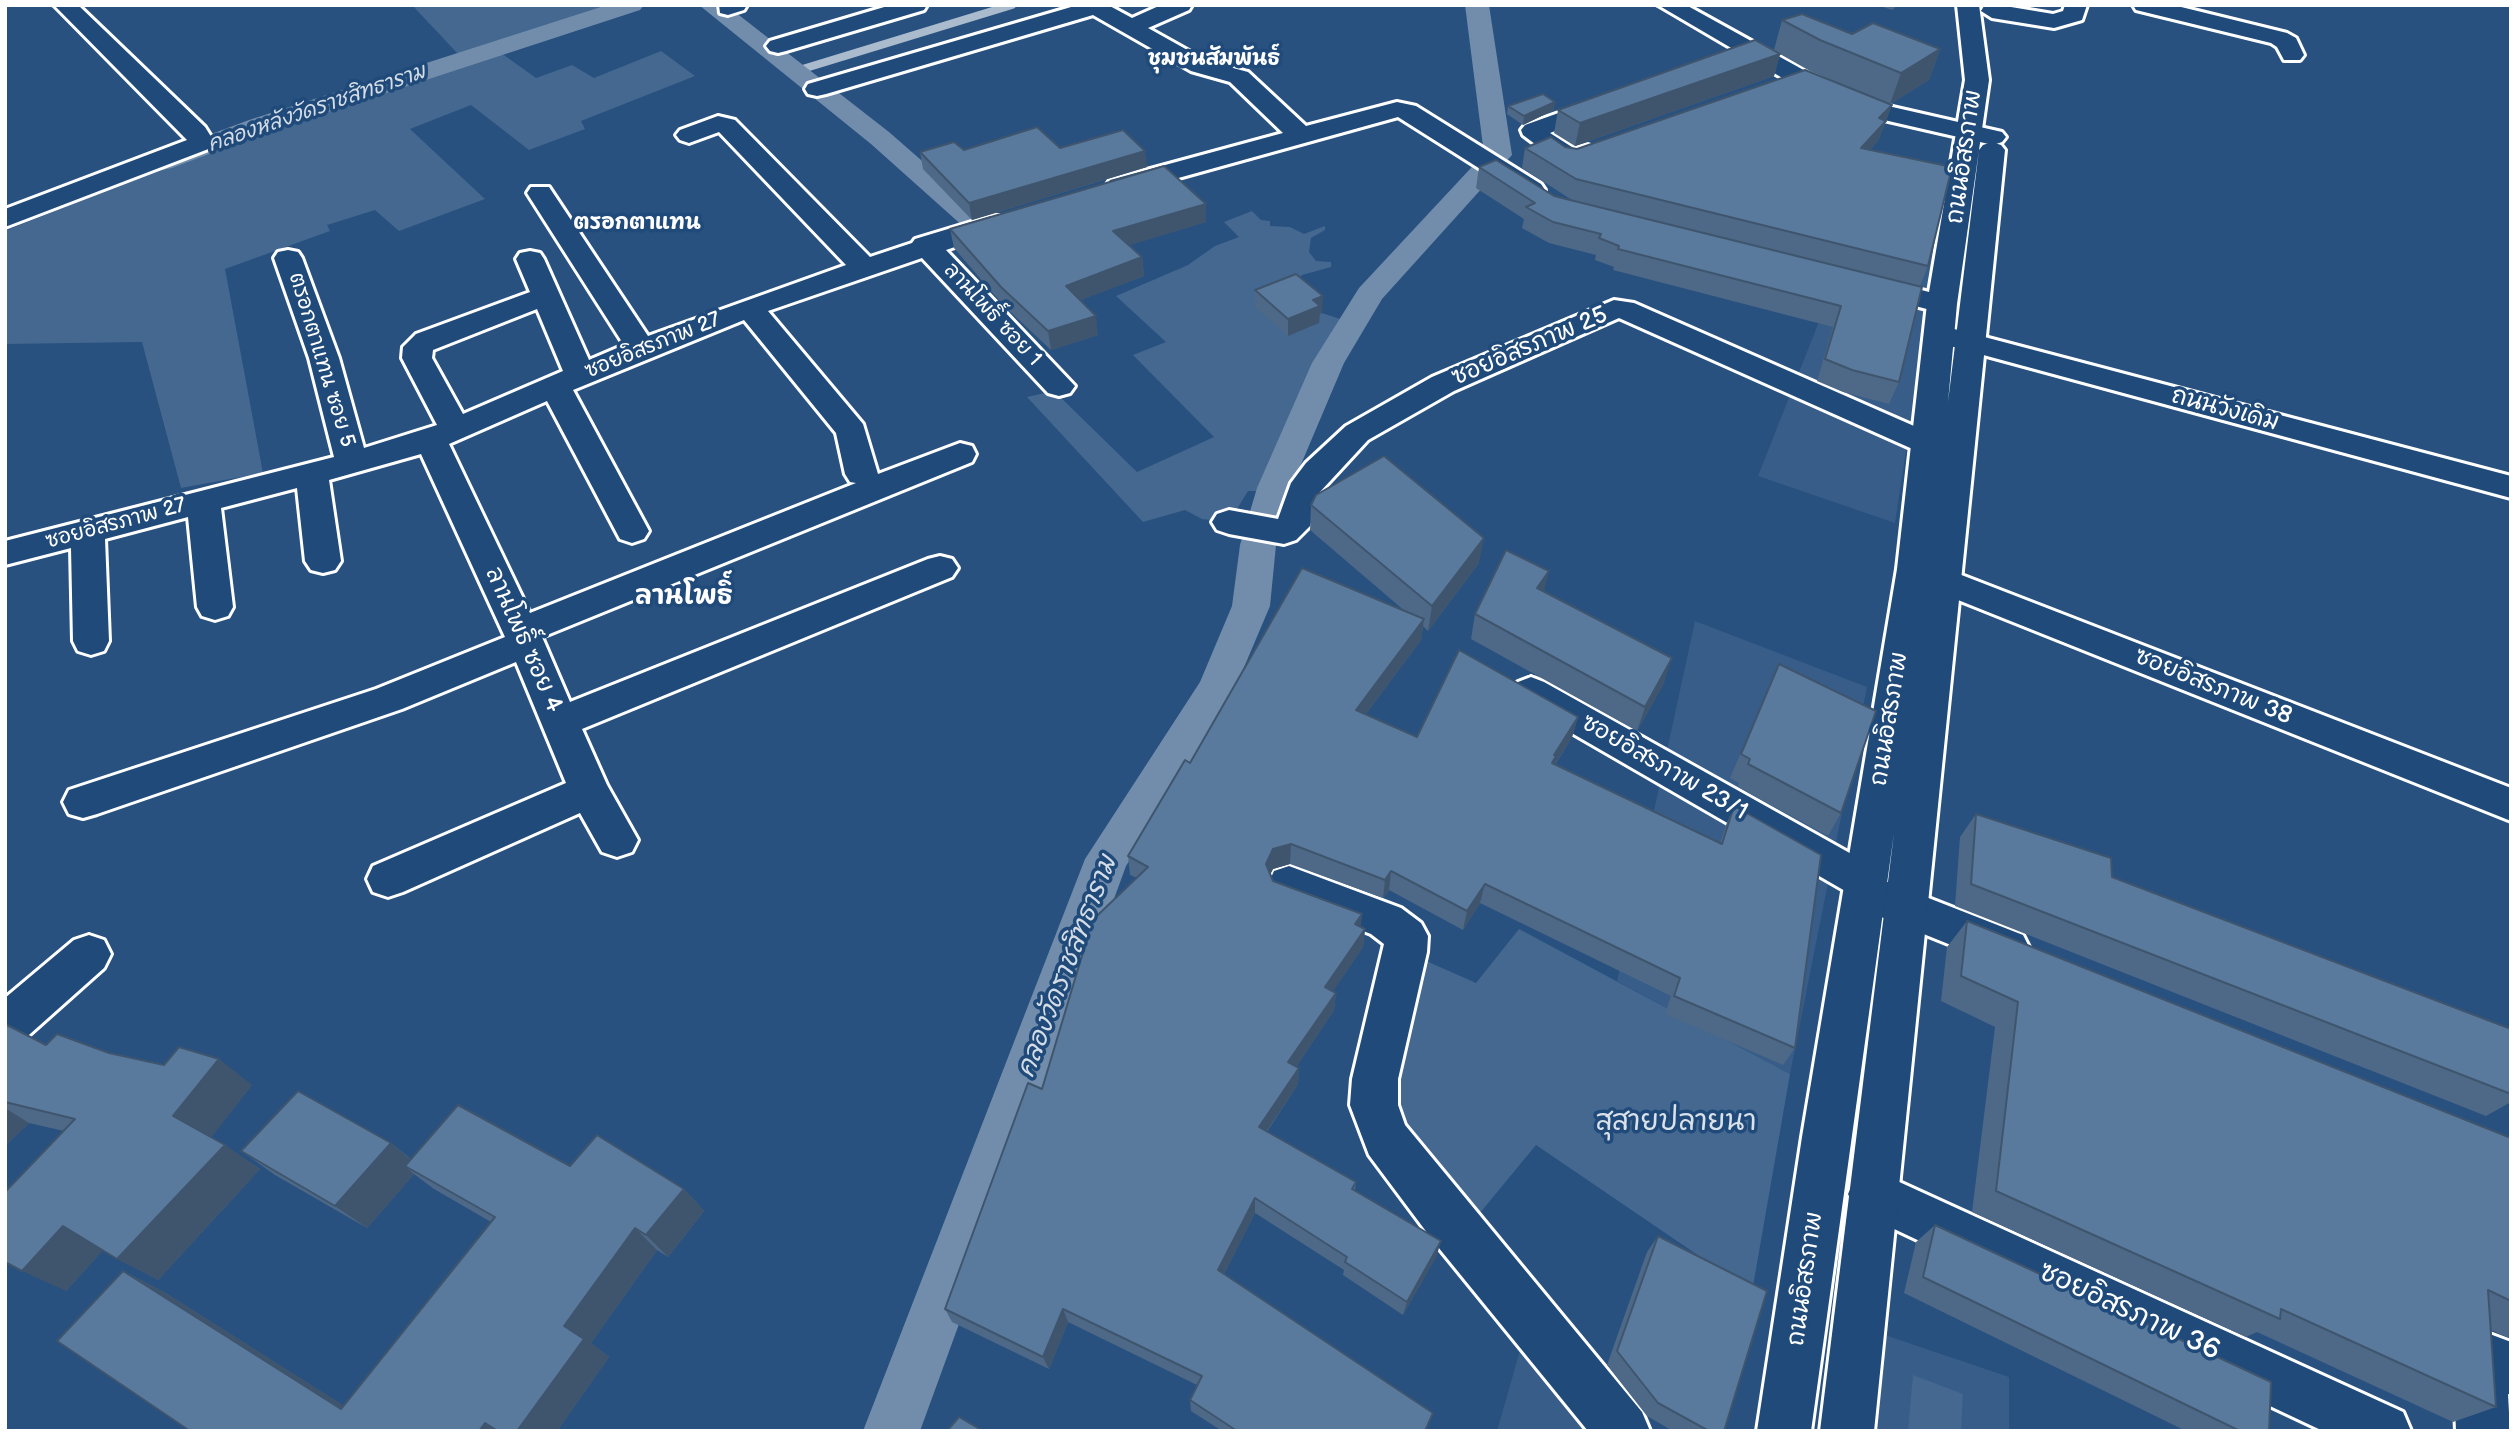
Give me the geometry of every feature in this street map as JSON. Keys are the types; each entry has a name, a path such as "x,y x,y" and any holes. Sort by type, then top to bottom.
{"street":[{"path":"5,219 202,143 196,132 65,5"},
{"path":"778,46 916,5"},
{"path":"1129,28 1181,5"},
{"path":"1669,5 1800,78 1867,109 1982,134"},
{"path":"1930,574 1951,327 1982,134 2000,67 1984,7 2054,21 2074,15 2076,5"},
{"path":"2144,5 2279,38 2288,43 2292,55"},
{"path":"817,89 1094,6 1199,66 1239,77 1300,135"},
{"path":"1726,60 1749,51"},
{"path":"1774,87 1800,78"},
{"path":"1609,146 1572,159 1536,135 1534,130 1626,96"},
{"path":"1089,194 1397,109 1407,111 1549,201"},
{"path":"689,135 718,124 726,125 864,267"},
{"path":"540,193 642,349"},
{"name":"ซอยอิสรภาพ 27","path":"5,553 312,474 443,434 642,349 749,308 926,245 1027,214"},
{"name":"ลานโพธิ์ ซอย 1","path":"926,245 1059,386"},
{"name":"ตรอกตาแทน ซอย 5","path":"288,258 324,358 352,463"},
{"path":"530,259 547,296 568,381 632,531"},
{"path":"1838,277 1951,327"},
{"name":"ลานโพธิ์ ซอย 4","path":"547,296 427,340 418,347 417,358 443,434 524,637 589,791 617,840"},
{"path":"749,308 847,424 856,443 862,474"},
{"name":"ซอยอิสรภาพ 25","path":"1229,522 1282,529 1303,491 1334,454 1357,433 1443,384 1614,309 1625,309 1928,444"},
{"name":"ถนนอิสรภาพ","path":"1784,1431 1878,893 1930,574 1928,444 1951,327"},
{"name":"ถนนวังเดิม","path":"1951,327 2511,487"},
{"path":"83,802 389,699 524,637 960,454"},
{"path":"312,474 323,561"},
{"path":"203,502 215,607"},
{"path":"88,533 91,641"},
{"path":"560,722 940,568"},
{"name":"ซอยอิสรภาพ 38","path":"1930,574 2511,805"},
{"name":"ซอยอิสรภาพ 23/1","path":"1498,673 1878,893 2052,967"},
{"path":"388,879 589,791"},
{"path":"1289,884 1386,921 1406,936 1405,952 1374,1079 1374,1105 1386,1139 1452,1224 1623,1431"},
{"path":"1847,1431 1873,1194 1878,893"},
{"path":"5,1027 89,954"},
{"name":"ซอยอิสรภาพ 36","path":"1873,1194 2384,1431"},
{"path":"2483,1431 2479,1356 2511,1369"}],"shaded area":[{"path":"1880,167 1948,178 1895,523 1758,476"},
{"path":"1695,621 1867,687 1790,1074 1617,981"},
{"path":"1885,1335 2009,1377 2009,1431 1877,1431"},
{"path":"1524,1336 1604,1431 1497,1431"}],"green space":[{"path":"412,5 620,5 459,55"},
{"path":"661,51 695,76 581,121 585,129 529,150 471,105 410,129 485,199 399,231 375,210 327,225 330,231 225,269 263,473 181,488 142,342 5,344 5,231 168,166 501,53 536,78 572,65 594,78"},
{"path":"1252,211 1261,220 1270,221 1270,226 1290,227 1304,234 1325,226 1325,230 1311,238 1309,252 1316,261 1331,262 1331,267 1302,275 1295,283 1313,317 1322,313 1340,319 1261,491 1248,491 1229,522 1202,519 1185,510 1143,522 1027,397 1054,391 1137,472 1214,437 1133,355 1166,342 1116,296 1188,265 1215,246 1239,237 1224,222"},
{"name":"สุสายปลายนา","path":"1519,929 1790,1074 1752,1292 1536,1145 1475,1219 1401,1143 1387,1084 1424,960 1476,983"},
{"path":"1913,1375 1963,1394 1961,1431 1908,1431"}],"building":[{"path":"1802,14 1852,34 1873,23 1940,49 1901,73 1820,40 1782,20"},
{"path":"1755,40 1780,54 1580,123 1558,110"},
{"path":"1805,70 1892,105 1879,118 1886,121 1861,148 1952,167 1928,266 1576,179 1525,148 1551,137 1565,147 1577,149"},
{"path":"1543,94 1555,102 1524,116 1508,106"},
{"path":"1037,127 1060,148 1123,130 1145,151 969,203 920,152 954,142 964,150"},
{"path":"1496,160 1554,196 1922,287 1899,382 1852,370 1825,359 1841,306 1618,249 1619,246 1599,238 1601,234 1553,222 1526,207 1535,203 1479,167"},
{"path":"1164,166 1206,204 1113,231 1142,257 1066,286 1096,316 1048,331 1001,287 950,229"},
{"path":"1296,274 1323,296 1313,300 1320,306 1288,319 1255,290"},
{"path":"1384,456 1484,538 1432,606 1311,505 1316,495"},
{"path":"1506,550 1549,571 1537,588 1672,658 1645,707 1475,614"},
{"path":"1302,568 1424,619 1356,710 1417,737 1459,650 1578,717 1554,755 1556,756 1552,763 1722,844 1734,806 1821,855 1795,1048 1674,996 1680,978 1485,884 1467,911 1391,871 1385,880 1291,844 1273,849 1266,864 1273,881 1362,914 1355,924 1365,929 1325,987 1336,993 1288,1062 1299,1068 1259,1127 1356,1182 1352,1189 1441,1241 1407,1302 1345,1262 1347,1257 1255,1198 1218,1270 1433,1413 1425,1431 1237,1431 1190,1400 1202,1376 1063,1309 1043,1357 945,1309 1028,1083 1042,1089 1087,939 1078,934 1148,867 1128,856 1185,760 1190,763"},
{"path":"1779,664 1876,711 1841,813 1748,764 1750,759 1741,754"},
{"path":"1976,814 2111,858 2112,877 2511,1029 2511,1094 1971,884"},
{"path":"1967,921 2511,1138 2511,1301 2488,1290 2496,1407 2281,1309 2280,1319 1996,1191 2018,1002 1961,976"},
{"path":"5,1024 46,1045 57,1034 109,1053 164,1065 179,1047 219,1059 173,1116 225,1145 117,1259 63,1226 22,1271 5,1262 5,1192 75,1119 5,1102"},
{"path":"298,1091 391,1143 335,1206 241,1151"},
{"path":"458,1105 570,1166 597,1135 684,1189 646,1235 635,1228 564,1326 584,1339 517,1431 498,1431 485,1423 479,1431 190,1431 57,1341 123,1271 341,1409 495,1217 405,1166"},
{"path":"1935,1225 2271,1382 2269,1431 2240,1431 1923,1277"},
{"path":"1658,1236 1767,1291 1724,1431 1709,1431 1658,1403 1617,1351"},
{"path":"959,1417 983,1431 947,1431"}],"waterway":[{"name":"คลองหลังวัดราชสิทธาราม","path":"162,162 258,126 632,5"},
{"path":"711,5 880,138 975,222"},
{"path":"796,71 1012,5"},
{"name":"คลองวัดราชสิทธาราม","path":"891,1431 1107,859 1217,687 1251,606 1258,545 1274,488 1328,363 1370,294 1498,155 1477,5"}],"district":[{"name":"ชุมชนสัมพันธ์","path":"1214,60"},
{"name":"ตรอกตาแทน","path":"637,224"},
{"name":"ลานโพธิ์","path":"684,597"}]}
